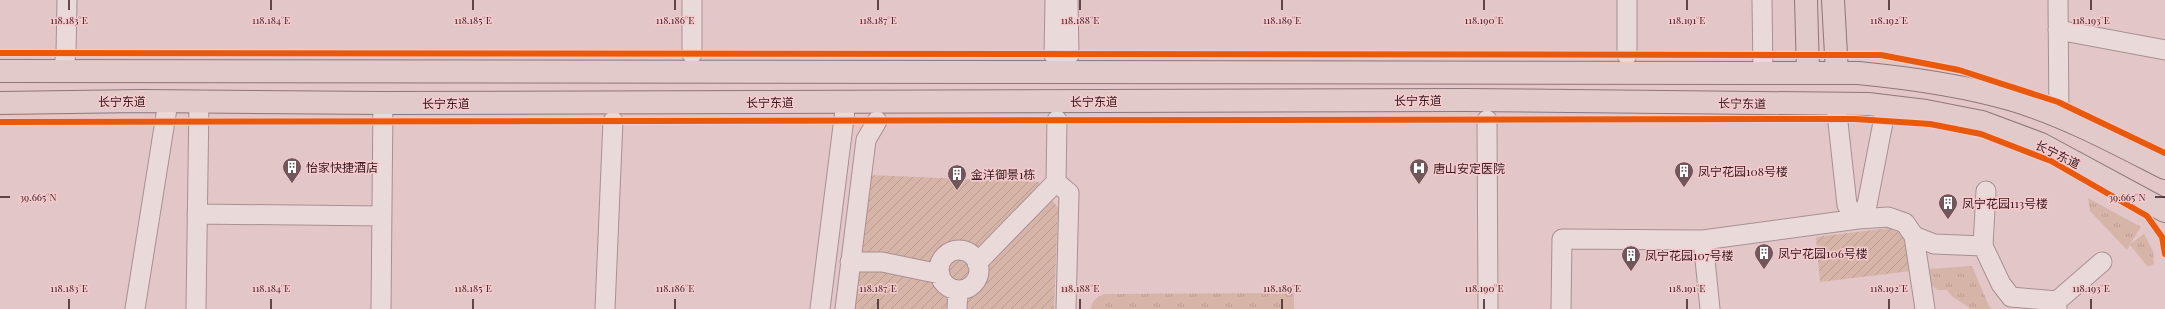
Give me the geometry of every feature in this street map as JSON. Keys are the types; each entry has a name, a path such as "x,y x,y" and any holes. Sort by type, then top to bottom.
{"main road":[{"path":"1806,0 1808,72"},
{"path":"1833,0 1837,73"},
{"path":"0,71 1858,73 1930,80 2013,100 2085,128 2165,168"},
{"name":"长宁东道","path":"0,102 199,101 383,103 1463,100 1836,104 1926,111 1982,122 2041,144 2165,211"}],"street":[{"path":"63,71 66,54 67,0"},
{"path":"692,0 692,54"},
{"path":"1055,0 1061,55 1068,0"},
{"path":"1627,0 1627,55"},
{"path":"1762,0 1763,72"},
{"path":"2058,0 2059,118"},
{"path":"2058,30 2165,50"},
{"path":"196,309 199,101"},
{"path":"135,309 168,102"},
{"path":"820,309 846,102"},
{"path":"381,309 383,103"},
{"path":"1836,104 1847,205 1858,219"},
{"path":"1858,219 1867,205 1886,107"},
{"path":"605,309 613,120"},
{"path":"977,263 1056,182 1056,120"},
{"path":"1487,120 1488,309"},
{"path":"845,309 866,140 877,121"},
{"path":"1056,182 1069,192 1066,309"},
{"path":"1986,191 1983,246 2001,284 2011,297 2057,305 2102,262"},
{"path":"197,214 382,216"},
{"path":"1561,309 1562,239 1702,240 1858,219 1888,217 1905,223 1914,236 1925,309"},
{"path":"1914,236 1934,244 1983,246"},
{"path":"1702,240 1710,309"},
{"path":"963,251 974,258 977,263 979,270 975,282 971,286 958,290 946,285 940,274 941,262 950,253 963,251"},
{"path":"850,262 882,262 940,274"},
{"path":"957,309 958,290"}],"green space":[{"path":"869,175 1039,182 1058,208 1054,309 851,309"},
{"path":"2088,198 2141,227 2130,244 2144,234 2153,251 2154,264 2148,267 2130,245 2127,250 2090,211"},
{"path":"1889,228 1906,236 1911,271 1820,282 1816,237"},
{"path":"1972,266 1990,308 1992,309 1970,309 1952,296 1947,290 1938,290 1930,284 1928,269"},
{"path":"1294,293 1294,309 1091,309 1092,303 1096,299 1106,294"}],"cycle path":[{"path":"0,53 1881,55 1959,70 2058,102 2165,153"},
{"path":"0,122 1855,119 1930,124 1981,134 2051,161 2147,216 2162,237 2165,254"}],"place":[{"name":"怡家快捷酒店","path":"292,184"},
{"name":"唐山安定医院","path":"1419,185"},
{"name":"凤宁花园108号楼","path":"1684,188"},
{"name":"金洋御景1栋","path":"957,191"},
{"name":"凤宁花园113号楼","path":"1948,220"},
{"name":"凤宁花园106号楼","path":"1764,270"},
{"name":"凤宁花园107号楼","path":"1631,272"}]}
